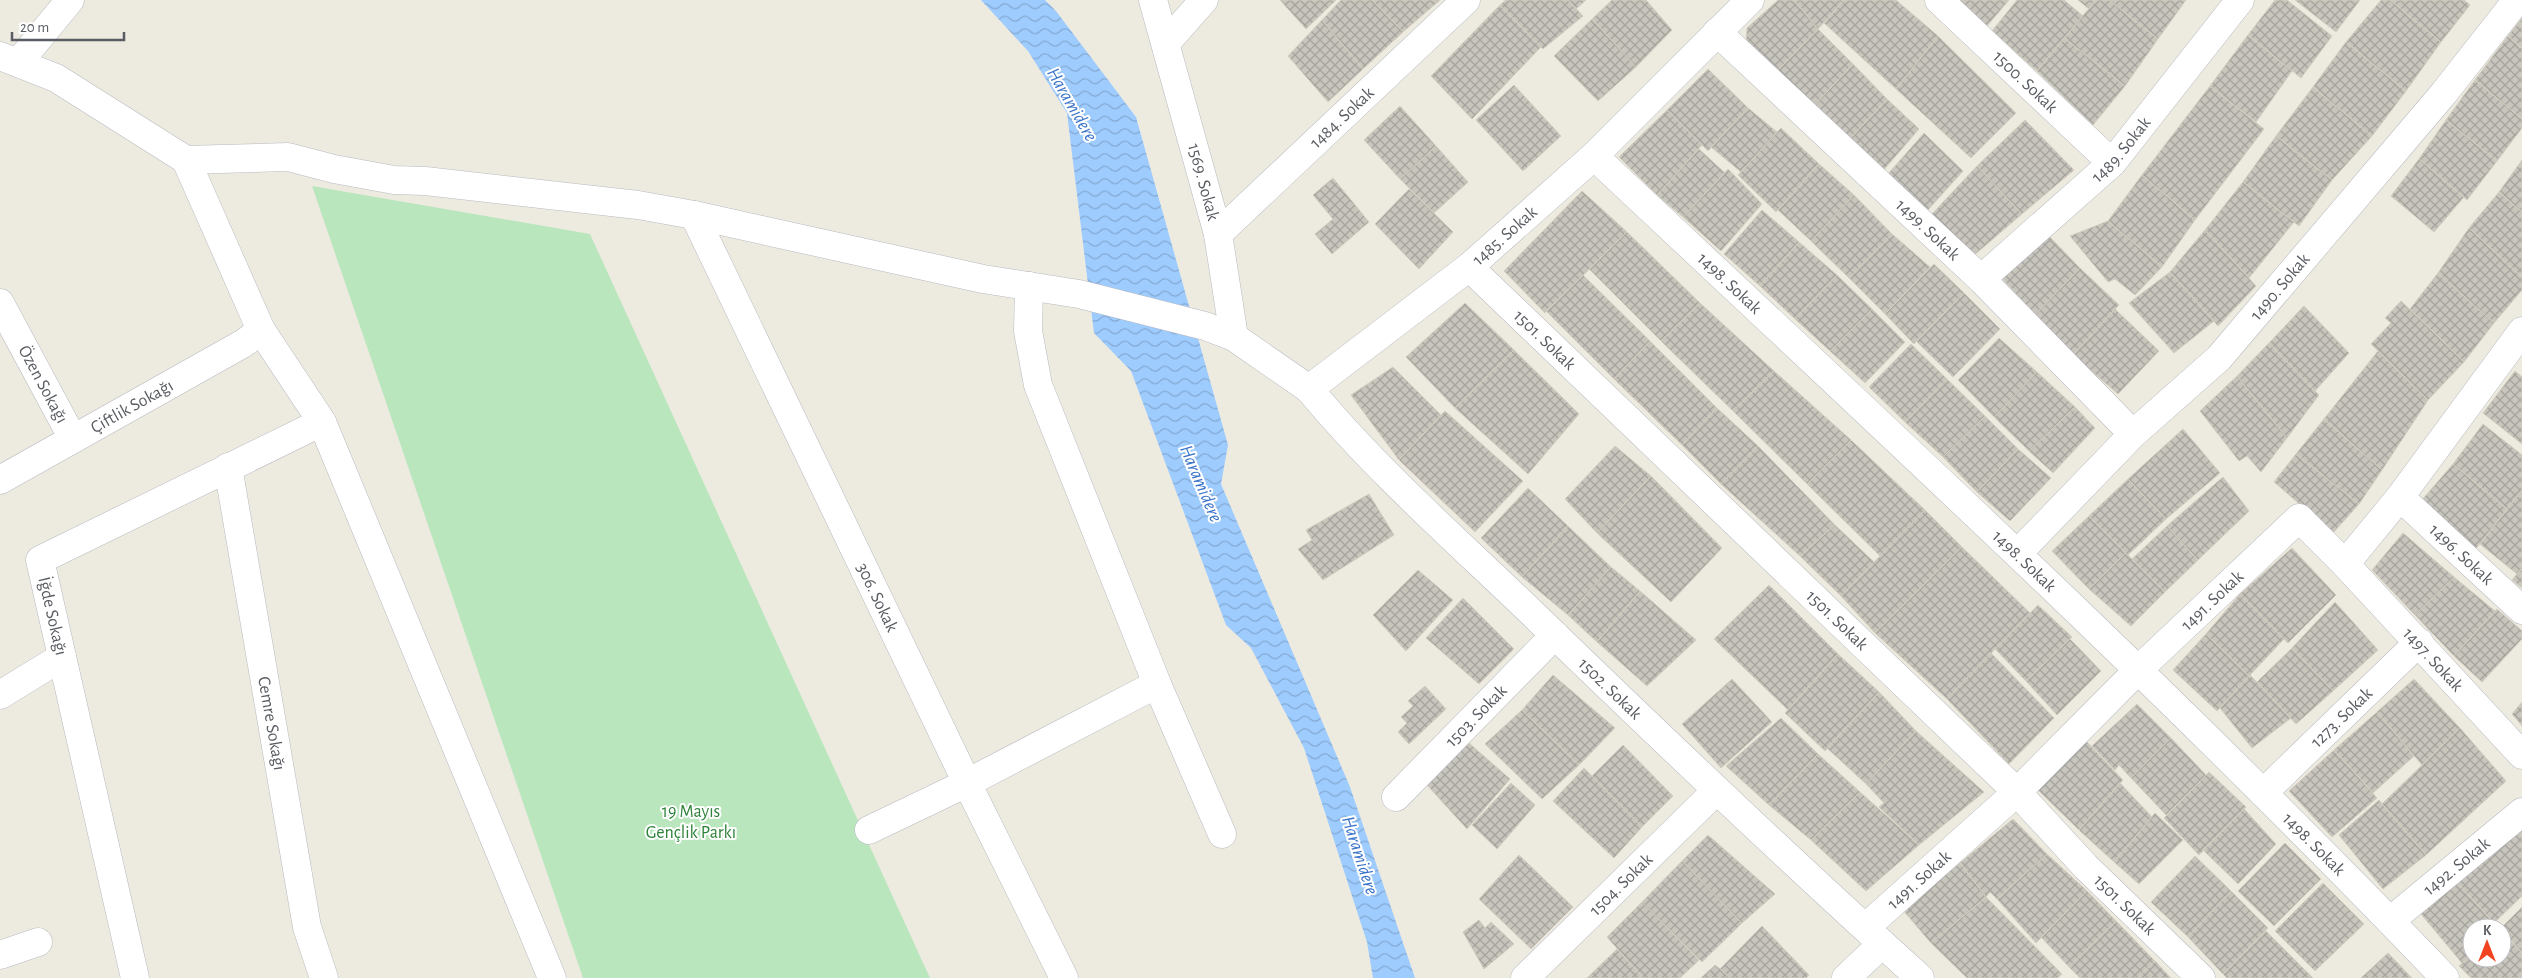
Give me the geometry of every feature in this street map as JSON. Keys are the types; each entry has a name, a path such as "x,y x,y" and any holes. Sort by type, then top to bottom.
{"street":[{"path":"70,0 9,59 56,78 186,160 288,157 334,169 394,180 426,181 638,205 983,279 1078,294 1205,326 1234,337 1309,389"},
{"name":"1569. Sokak","path":"1153,0 1218,234 1234,337"},
{"path":"1166,43 1204,0"},
{"name":"1484. Sokak","path":"1218,234 1466,0"},
{"name":"1485. Sokak","path":"1309,389 1469,267 1594,156 1750,0"},
{"name":"1500. Sokak","path":"1939,0 2112,164"},
{"name":"1489. Sokak","path":"1981,279 2112,164 2240,0"},
{"name":"1490. Sokak","path":"2018,553 2133,434 2219,358 2444,93 2517,0"},
{"name":"1499. Sokak","path":"1717,32 1981,279 2133,434"},
{"name":"1498. Sokak","path":"1594,156 2018,553 2263,793 2445,978"},
{"path":"186,160 261,330 322,422 552,978"},
{"name":"306. Sokak","path":"694,216 966,783 1064,978"},
{"name":"1501. Sokak","path":"1469,267 2017,792 2086,867 2201,978"},
{"path":"1029,286 1028,331 1038,385 1157,684 1222,834"},
{"name":"Özen Sokağı","path":"0,304 73,439"},
{"name":"Çiftlik Sokağı","path":"0,480 244,343 261,330"},
{"path":"2345,564 2400,497 2520,338"},
{"name":"1502. Sokak","path":"1309,389 1347,435 1555,636 1716,791 1920,978"},
{"name":"İğde Sokağı","path":"135,978 40,560 322,422"},
{"name":"Cemre Sokağı","path":"228,468 307,927 324,978"},
{"name":"1496. Sokak","path":"2400,497 2522,610"},
{"name":"1491. Sokak","path":"1846,978 1874,935 2137,671 2299,518 2345,564"},
{"name":"1497. Sokak","path":"2345,564 2522,755"},
{"name":"1503. Sokak","path":"1396,797 1555,636"},
{"name":"1273. Sokak","path":"2263,793 2419,642"},
{"path":"0,695 62,657"},
{"path":"869,830 966,783 1157,684"},
{"name":"1504. Sokak","path":"1525,978 1716,791"},
{"name":"1492. Sokak","path":"2390,921 2522,812"},
{"path":"0,955 38,942"}],"green space":[{"name":"19 Mayıs Gençlik Parkı","path":"312,186 590,234 930,978 583,978"}],"water":[{"name":"Haramidere","path":"981,0 1045,0 1056,11 1136,117 1228,445 1221,484 1350,787 1415,978 1373,978 1367,942 1304,748 1251,648 1226,625 1131,371 1094,333 1067,113 1028,51"}],"building":[{"path":"1280,0 1336,0 1306,29"},
{"path":"1341,0 1372,0 1403,32 1363,69 1322,20"},
{"path":"1372,0 1440,0 1403,32"},
{"path":"1506,0 1568,0 1583,16 1543,49 1500,5"},
{"path":"1568,0 1586,0 1576,9"},
{"path":"1612,0 1646,0 1672,30 1636,67 1592,19"},
{"path":"1778,0 1794,0 1818,29 1776,72 1746,44 1747,28"},
{"path":"1794,0 1844,0 1818,29"},
{"path":"1844,0 1896,0 1938,36 1896,89 1824,23"},
{"path":"1960,0 2009,0 1987,26"},
{"path":"2017,0 2064,0 2083,16 2037,71 1992,31"},
{"path":"2078,0 2095,0 2089,9"},
{"path":"2096,0 2109,0 2158,39 2125,86 2064,38"},
{"path":"2109,0 2186,0 2158,39"},
{"path":"2275,0 2287,0 2332,36 2301,78 2248,35"},
{"path":"2295,0 2360,0 2336,32"},
{"path":"2381,0 2390,0 2441,42 2406,91 2346,42"},
{"path":"2390,0 2464,0 2470,5 2441,42"},
{"path":"1500,5 1541,47 1472,119 1431,76"},
{"path":"2522,18 2522,48 2508,36"},
{"path":"1592,19 1636,67 1598,101 1554,56"},
{"path":"1322,20 1363,69 1328,102 1288,56"},
{"path":"1818,29 1853,64 1812,108 1776,72"},
{"path":"2248,35 2292,71 2256,122 2210,86"},
{"path":"1938,36 2016,113 1971,158 1896,89"},
{"path":"2508,36 2522,48 2522,119 2475,80"},
{"path":"2064,38 2125,86 2093,125 2037,71"},
{"path":"2346,42 2406,91 2372,136 2313,87"},
{"path":"1853,64 1887,99 1847,142 1812,108"},
{"path":"1708,69 1748,108 1708,151 1667,110"},
{"path":"2475,80 2522,119 2522,128 2497,161 2446,120"},
{"path":"1514,85 1561,136 1523,171 1476,120"},
{"path":"2210,86 2264,129 2195,220 2142,175"},
{"path":"2313,87 2372,136 2332,180 2276,136"},
{"path":"1887,99 1919,129 1882,172 1847,142"},
{"path":"1400,106 1436,146 1400,179 1364,140"},
{"path":"1748,108 1777,132 1741,172 1711,147"},
{"path":"1667,110 1702,145 1657,195 1619,157"},
{"path":"2025,120 2074,170 2022,214 1977,166"},
{"path":"2446,120 2497,161 2467,200 2419,159"},
{"path":"1781,128 1819,164 1776,212 1738,175"},
{"path":"1924,133 1963,171 1928,210 1888,174"},
{"path":"2276,136 2332,180 2299,226 2243,182"},
{"path":"1436,146 1468,182 1434,213 1400,179"},
{"path":"1699,149 1725,173 1683,217 1657,195"},
{"path":"2419,159 2464,197 2434,232 2391,196"},
{"path":"2522,160 2522,212 2499,192"},
{"path":"1819,164 1854,195 1811,241 1778,210"},
{"path":"1977,166 2022,214 1972,257 1931,215"},
{"path":"1728,169 1762,204 1721,251 1683,217"},
{"path":"2142,175 2195,220 2162,267 2108,221"},
{"path":"1333,178 1369,222 1332,254 1315,234 1333,219 1313,195"},
{"path":"2243,182 2294,222 2249,278 2205,230"},
{"path":"1409,189 1453,232 1419,269 1375,224"},
{"path":"1582,191 1627,232 1545,313 1504,271"},
{"path":"2499,192 2522,212 2522,277 2469,228"},
{"path":"1854,195 1892,234 1849,278 1811,241"},
{"path":"1762,210 1799,242 1760,286 1724,254"},
{"path":"2108,221 2162,267 2135,295 2115,279 2108,282 2070,236"},
{"path":"2469,228 2522,277 2522,290 2494,323 2438,273"},
{"path":"2205,230 2256,286 2218,326 2170,272"},
{"path":"1627,232 1700,303 1661,341 1589,269"},
{"path":"2046,233 2080,268 2035,315 2000,276"},
{"path":"1892,234 1930,267 1885,314 1849,278"},
{"path":"1799,242 1837,275 1795,319 1760,286"},
{"path":"1934,264 1964,293 1914,344 1885,314"},
{"path":"2080,268 2119,305 2073,355 2035,315"},
{"path":"2170,272 2214,321 2174,353 2129,303"},
{"path":"2438,273 2494,323 2464,362 2410,309"},
{"path":"1583,275 1650,341 1614,379 1546,311"},
{"path":"1837,275 1872,309 1830,351 1795,319"},
{"path":"1964,293 2000,329 1953,377 1916,341"},
{"path":"2401,301 2464,362 2428,400 2371,344 2391,323 2385,318"},
{"path":"1465,303 1514,350 1455,408 1406,357"},
{"path":"1700,303 1774,371 1733,411 1661,341"},
{"path":"2304,306 2349,353 2315,391 2269,343"},
{"path":"1872,309 1905,342 1865,383 1830,351"},
{"path":"2115,309 2159,351 2118,394 2073,355"},
{"path":"1999,338 2037,372 1994,417 1958,380"},
{"path":"1650,341 1717,408 1682,445 1614,379"},
{"path":"2269,343 2319,395 2287,438 2237,376"},
{"path":"1911,344 1947,379 1905,422 1869,387"},
{"path":"1514,350 1579,414 1528,474 1455,408"},
{"path":"2378,351 2428,400 2382,470 2324,419"},
{"path":"1393,367 1441,415 1399,460 1351,395"},
{"path":"1774,371 1851,440 1807,484 1733,411"},
{"path":"2515,371 2522,377 2522,444 2483,413"},
{"path":"2037,372 2075,407 2029,451 1994,417"},
{"path":"2237,376 2287,438 2261,472 2247,456 2239,461 2200,411"},
{"path":"1947,379 1985,416 1943,457 1905,422"},
{"path":"2075,407 2095,428 2053,473 2029,451"},
{"path":"1717,408 1758,446 1721,484 1682,445"},
{"path":"1445,411 1523,481 1475,532 1399,460"},
{"path":"1985,416 2018,449 1977,492 1943,457"},
{"path":"2324,419 2382,470 2359,504 2296,454"},
{"path":"2483,424 2522,455 2522,490 2507,509 2453,464"},
{"path":"2183,429 2220,473 2166,519 2128,479"},
{"path":"1851,440 1925,510 1880,556 1807,484"},
{"path":"1615,446 1651,476 1597,533 1565,499"},
{"path":"1758,446 1835,525 1800,556 1721,484"},
{"path":"2018,449 2051,478 2010,521 1977,492"},
{"path":"2296,454 2359,504 2333,533 2274,482"},
{"path":"2453,464 2507,509 2474,551 2421,501"},
{"path":"1651,476 1722,548 1671,602 1597,533"},
{"path":"2223,477 2249,511 2198,560 2167,526"},
{"path":"2128,479 2166,519 2128,555 2089,516"},
{"path":"1528,488 1568,526 1522,577 1481,538"},
{"path":"2522,490 2522,568 2517,574 2480,544"},
{"path":"1369,494 1394,535 1323,580 1298,549 1312,540 1306,530"},
{"path":"1925,510 1962,547 1875,633 1841,596"},
{"path":"2089,516 2126,553 2089,589 2052,551"},
{"path":"1835,525 1874,562 1841,596 1800,556"},
{"path":"1568,526 1611,567 1568,615 1522,577"},
{"path":"2167,526 2198,560 2165,592 2132,559"},
{"path":"2403,533 2454,577 2415,615 2372,570"},
{"path":"1962,547 2030,613 1947,699 1875,633"},
{"path":"2292,548 2336,595 2288,643 2240,594"},
{"path":"2126,553 2165,592 2131,626 2089,589"},
{"path":"1611,567 1640,591 1597,642 1568,615"},
{"path":"2522,568 2522,588 2512,580"},
{"path":"1418,570 1453,600 1406,651 1373,615"},
{"path":"2454,577 2495,611 2454,656 2415,615"},
{"path":"1769,585 1838,654 1788,710 1714,639"},
{"path":"1640,591 1696,640 1647,686 1597,642"},
{"path":"2240,594 2284,639 2249,676 2206,634"},
{"path":"1463,598 1514,649 1479,684 1426,638"},
{"path":"2335,602 2378,650 2333,691 2292,648"},
{"path":"2038,605 2072,637 2026,681 1995,649"},
{"path":"2497,609 2522,631 2522,639 2482,682 2454,656"},
{"path":"2206,634 2249,676 2217,711 2173,670"},
{"path":"2070,639 2101,671 2057,715 2026,681"},
{"path":"2292,648 2333,691 2296,724 2257,682"},
{"path":"1991,653 2054,718 2009,764 1947,699"},
{"path":"1838,654 1879,692 1825,751 1785,713"},
{"path":"1553,675 1615,728 1579,765 1522,710"},
{"path":"2250,675 2291,718 2252,748 2220,708"},
{"path":"1732,679 1772,722 1721,768 1682,724"},
{"path":"2414,679 2460,728 2422,765 2377,712"},
{"path":"1425,686 1446,709 1409,744 1398,732 1407,723 1401,717 1413,706 1408,701"},
{"path":"1879,692 1916,731 1866,784 1827,748"},
{"path":"2522,702 2522,726 2512,714"},
{"path":"2137,704 2171,738 2131,778 2119,765 2115,770 2092,746"},
{"path":"1522,710 1579,765 1542,799 1485,744"},
{"path":"2377,712 2414,756 2373,793 2334,750"},
{"path":"1781,718 1818,754 1769,805 1726,766"},
{"path":"2460,728 2506,781 2426,855 2382,804"},
{"path":"1916,731 1984,792 1919,845 1879,807 1884,803 1866,784"},
{"path":"2171,738 2206,775 2166,815 2131,778"},
{"path":"2086,741 2123,780 2079,830 2038,790"},
{"path":"1469,743 1510,779 1467,829 1427,785"},
{"path":"1623,745 1673,796 1642,827 1592,776"},
{"path":"2334,750 2377,798 2332,837 2289,791"},
{"path":"1818,754 1860,792 1811,840 1769,805"},
{"path":"1584,768 1642,827 1614,858 1553,801"},
{"path":"2209,772 2246,807 2199,855 2164,818"},
{"path":"1511,783 1535,805 1497,849 1472,825"},
{"path":"2120,783 2152,817 2114,862 2079,830"},
{"path":"1860,792 1919,845 1866,891 1811,840"},
{"path":"2379,800 2426,855 2383,889 2339,835"},
{"path":"2244,809 2276,844 2238,884 2203,850"},
{"path":"2155,813 2183,840 2139,884 2114,862"},
{"path":"2013,819 2047,854 1997,899 1990,892 1986,897 1960,863"},
{"path":"2522,825 2522,896 2499,918 2489,918 2457,882"},
{"path":"1708,835 1775,894 1742,923 1682,861"},
{"path":"2285,843 2321,879 2274,926 2238,891"},
{"path":"2047,854 2087,891 2036,943 1997,899"},
{"path":"1519,855 1573,907 1531,949 1479,899"},
{"path":"2195,856 2231,891 2188,937 2151,902"},
{"path":"1682,861 1742,923 1702,962 1642,902"},
{"path":"1960,863 1986,897 1931,943 1902,909"},
{"path":"2457,882 2489,918 2462,918 2462,963 2421,914"},
{"path":"2323,883 2364,924 2315,971 2275,931"},
{"path":"2087,891 2116,921 2069,967 2041,937"},
{"path":"2231,891 2268,928 2223,974 2188,937"},
{"path":"1986,897 2062,974 2058,978 1967,978 1931,943"},
{"path":"1642,902 1699,960 1680,978 1643,978 1607,937"},
{"path":"2522,907 2522,953 2512,941 2511,918"},
{"path":"1479,920 1485,928 1491,922 1514,944 1484,969 1463,932"},
{"path":"2116,921 2155,961 2137,978 2080,978 2069,967"},
{"path":"1762,926 1809,975 1806,978 1730,978 1720,969"},
{"path":"2266,931 2313,978 2227,978 2223,974"},
{"path":"2512,942 2522,953 2522,978 2471,978 2459,966 2462,963 2462,968 2512,968"},
{"path":"1617,949 1643,978 1587,978"},
{"path":"2388,953 2412,978 2361,978"},
{"path":"2155,961 2171,978 2137,978"},
{"path":"1715,965 1720,969 1730,978 1701,978"}]}
